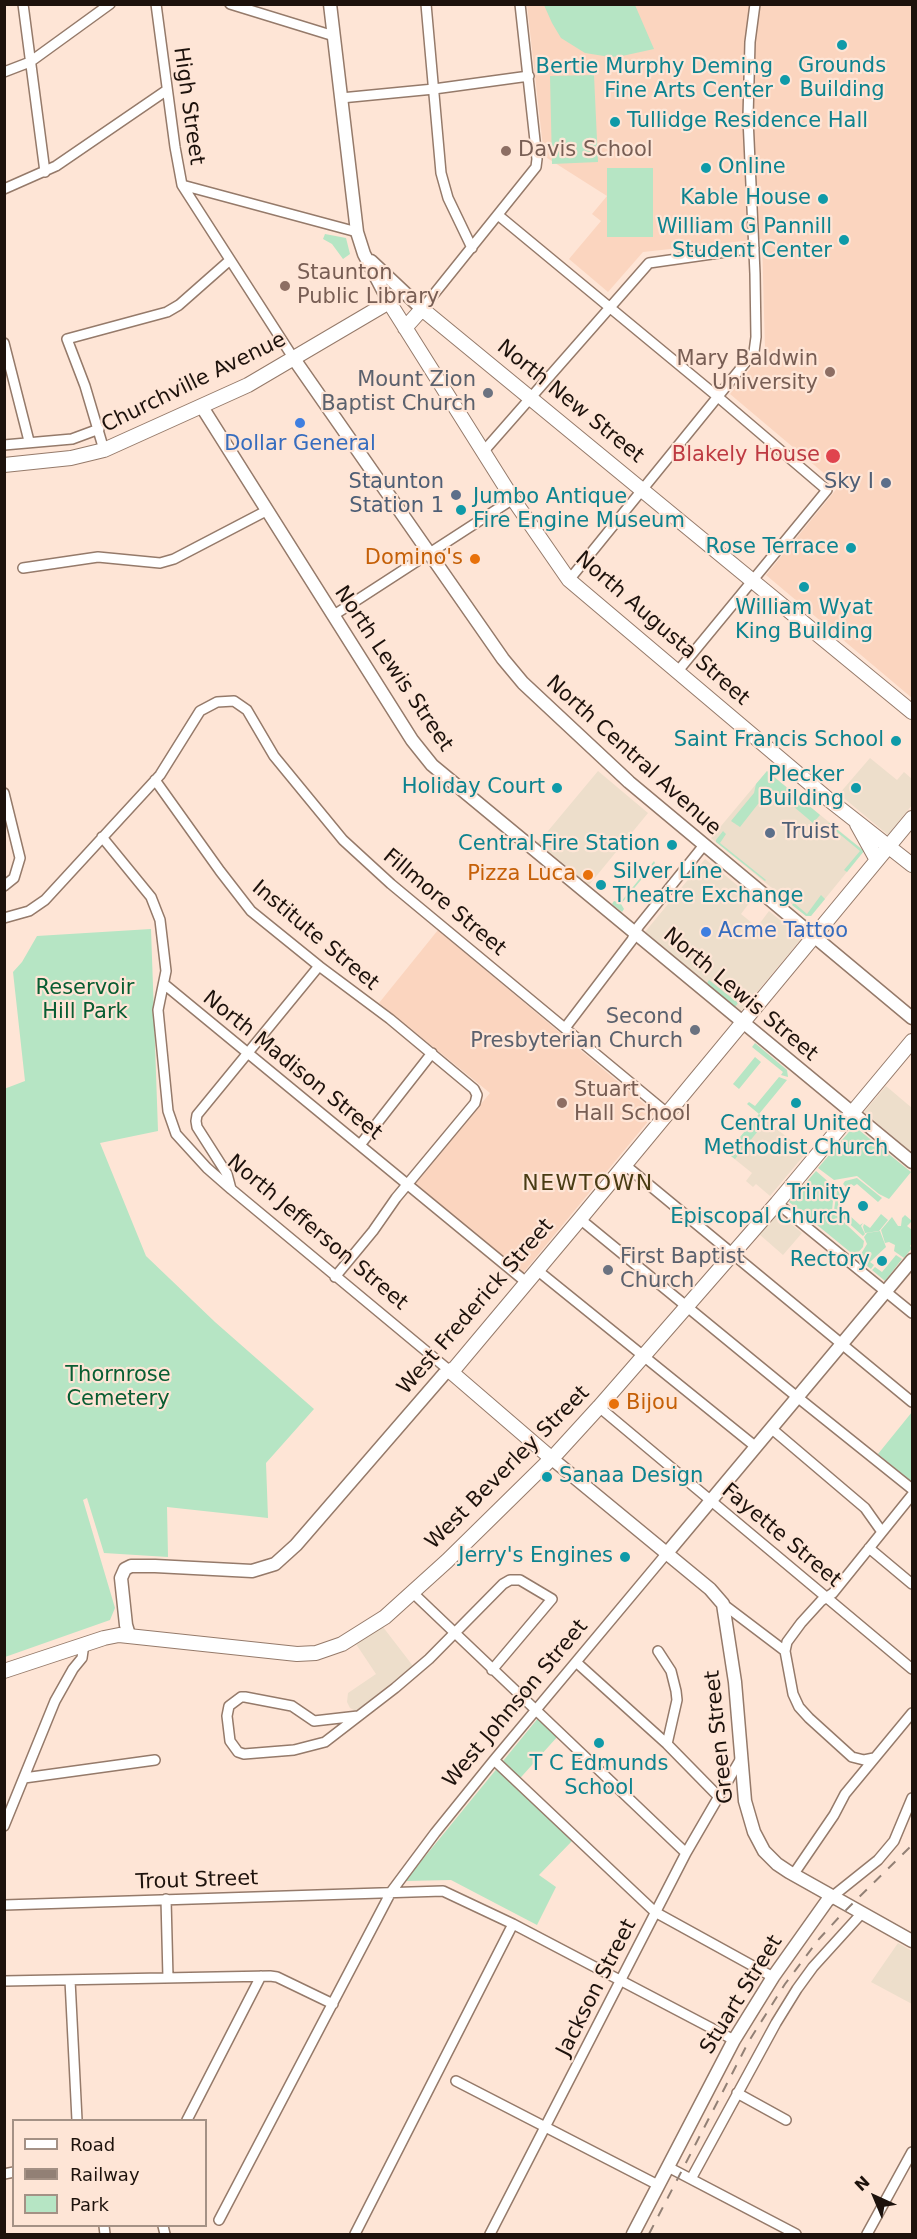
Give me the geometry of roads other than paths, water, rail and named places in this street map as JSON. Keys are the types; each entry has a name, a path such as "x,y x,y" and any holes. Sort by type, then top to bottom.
{"main road":[{"name":"North Augusta Street","path":"389,302 513,499 569,580 856,822 912,865"},
{"name":"Churchville Avenue","path":"4,465 71,458 104,450 201,407 294,359 389,302"},
{"path":"405,328 422,309"},
{"name":"North New Street","path":"422,309 912,712"},
{"name":"West Frederick Street","path":"450,1371 455,1368 580,1219 912,818"},
{"path":"856,822 877,860"},
{"name":"West Beverley Street","path":"4,1671 114,1635 297,1654 316,1653 342,1644 367,1629 413,1593 551,1458 599,1407 777,1203 912,1041"},
{"name":"North Jefferson Street","path":"450,1371 551,1458"}],"street":[{"path":"23,4 45,172"},
{"path":"4,72 30,62 110,4"},
{"name":"High Street","path":"156,4 182,185 294,359"},
{"path":"230,4 334,36"},
{"name":"North Augusta Street","path":"330,4 357,232 364,254 389,302"},
{"path":"426,4 441,173 448,198 472,248"},
{"path":"422,309 537,165 520,4"},
{"path":"569,580 751,357 755,347 754,248 748,118 750,42 755,4"},
{"path":"340,98 434,89 528,76"},
{"path":"4,189 45,172 167,90"},
{"path":"182,185 357,232"},
{"path":"498,215 827,490 678,671"},
{"path":"483,452 649,263 754,248"},
{"name":"North New Street","path":"364,254 422,309"},
{"path":"104,450 99,429 67,339 167,312 179,305 230,260"},
{"path":"4,343 29,441"},
{"name":"North Central Avenue","path":"294,359 497,651 518,677 603,760 912,1018"},
{"name":"North Lewis Street","path":"201,407 426,759 912,1162"},
{"name":"Churchville Avenue","path":"4,445 72,439 99,429"},
{"path":"334,615 513,499"},
{"path":"23,568 86,557 164,562 266,511"},
{"name":"Fillmore Street","path":"155,780 198,714 211,704 224,700 237,702 247,710 274,756 343,840 391,884 667,1113"},
{"path":"4,918 24,913 40,904 155,780"},
{"name":"Institute Street","path":"155,780 172,807 243,902 319,966 390,1018 474,1089 477,1095 475,1102 407,1184"},
{"path":"4,793 20,858 14,878 4,886"},
{"path":"102,837 154,902 160,920 166,955 164,984"},
{"path":"565,1028 683,869 704,845"},
{"path":"231,1189 227,1174 197,1127 195,1121 197,1115 319,966"},
{"name":"North Madison Street","path":"164,984 526,1282"},
{"name":"North Jefferson Street","path":"164,984 158,1010 170,1121 180,1139 231,1189 450,1371"},
{"path":"360,1145 432,1053"},
{"path":"625,1165 912,1402"},
{"path":"335,1277 407,1184"},
{"path":"777,1203 912,1314"},
{"path":"580,1219 912,1489"},
{"name":"West Johnson Street","path":"219,2220 391,1892 494,1760 912,1260"},
{"path":"537,1270 756,1447"},
{"name":"West Frederick Street","path":"129,1635 121,1578 125,1569 131,1566 155,1566 252,1571 275,1564 296,1545 444,1374 450,1371"},
{"name":"Fayette Street","path":"599,1407 912,1669"},
{"path":"772,1429 865,1508 882,1532"},
{"path":"551,1458 713,1592 723,1604 785,1651"},
{"path":"874,1758 864,1760 852,1757 802,1712 792,1690 785,1651 787,1642 799,1625 833,1593 912,1495"},
{"path":"869,1548 912,1584"},
{"path":"358,1716 314,1721 292,1706 245,1697 235,1700 229,1706 227,1716 230,1741 238,1752 254,1754 316,1746 325,1742 409,1677 500,1587 510,1580 525,1582 552,1599 492,1670"},
{"path":"413,1593 453,1634 686,1853"},
{"name":"Green Street","path":"723,1604 734,1672 745,1801 756,1836 773,1861 793,1875 912,1941"},
{"path":"5,1824 55,1701 82,1658 84,1644"},
{"path":"658,1651 671,1671 676,1691 667,1744"},
{"path":"576,1662 667,1744 718,1796"},
{"path":"793,1875 834,1815 845,1794 912,1713"},
{"path":"24,1778 155,1760"},
{"path":"494,1760 655,1912 773,1977"},
{"name":"Jackson Street","path":"490,2235 686,1853 740,1760"},
{"name":"Stuart Street","path":"633,2235 734,2040 773,1977 827,1901 878,1860 894,1841 912,1798"},
{"name":"Trout Street","path":"4,1905 443,1891 513,1924 734,2040"},
{"path":"166,1899 168,1978"},
{"path":"691,2179 797,1989 813,1967 862,1913"},
{"path":"355,2235 513,1924"},
{"path":"188,2119 261,1977"},
{"path":"4,1981 277,1977 333,2004"},
{"path":"70,1980 77,2119"},
{"path":"456,2081 658,2186"},
{"path":"737,2094 786,2120"},
{"path":"867,2235 912,2152"},
{"path":"668,2167 795,2234"}],"railway":[{"path":"649,2234 749,2041 785,1984 819,1939 912,1845"}],"place":[{"name":"Grounds Building","path":"842,45"},
{"name":"Bertie Murphy Deming Fine Arts Center","path":"785,80"},
{"name":"Tullidge Residence Hall","path":"615,122"},
{"name":"Davis School","path":"506,151"},
{"name":"Online","path":"706,168"},
{"name":"Kable House","path":"823,199"},
{"name":"William G Pannill Student Center","path":"844,240"},
{"name":"Staunton Public Library","path":"285,286"},
{"name":"Mary Baldwin University","path":"830,372"},
{"name":"Mount Zion Baptist Church","path":"488,393"},
{"name":"Dollar General","path":"300,423"},
{"name":"Blakely House","path":"833,456"},
{"name":"Sky I","path":"886,483"},
{"name":"Staunton Station 1","path":"456,495"},
{"name":"Jumbo Antique Fire Engine Museum","path":"461,510"},
{"name":"Rose Terrace","path":"851,548"},
{"name":"Domino's","path":"475,559"},
{"name":"William Wyat King Building","path":"804,587"},
{"name":"Saint Francis School","path":"896,741"},
{"name":"Holiday Court","path":"557,788"},
{"name":"Plecker Building","path":"856,788"},
{"name":"Truist","path":"770,833"},
{"name":"Central Fire Station","path":"672,845"},
{"name":"Pizza Luca","path":"588,875"},
{"name":"Silver Line Theatre Exchange","path":"601,885"},
{"name":"Acme Tattoo","path":"706,932"},
{"name":"Second Presbyterian Church","path":"695,1030"},
{"name":"Stuart Hall School","path":"562,1103"},
{"name":"Central United Methodist Church","path":"796,1103"},
{"name":"Trinity Episcopal Church","path":"863,1206"},
{"name":"Rectory","path":"882,1261"},
{"name":"First Baptist Church","path":"608,1270"},
{"name":"Bijou","path":"614,1404"},
{"name":"Sanaa Design","path":"547,1477"},
{"name":"Jerry's Engines","path":"625,1557"},
{"name":"T C Edmunds School","path":"599,1743"}],"district":[{"name":"NEWTOWN","path":"588,1184"}],"park label":[{"name":"Reservoir Hill Park","path":"85,1001"},
{"name":"Thornrose Cemetery","path":"118,1388"}]}
